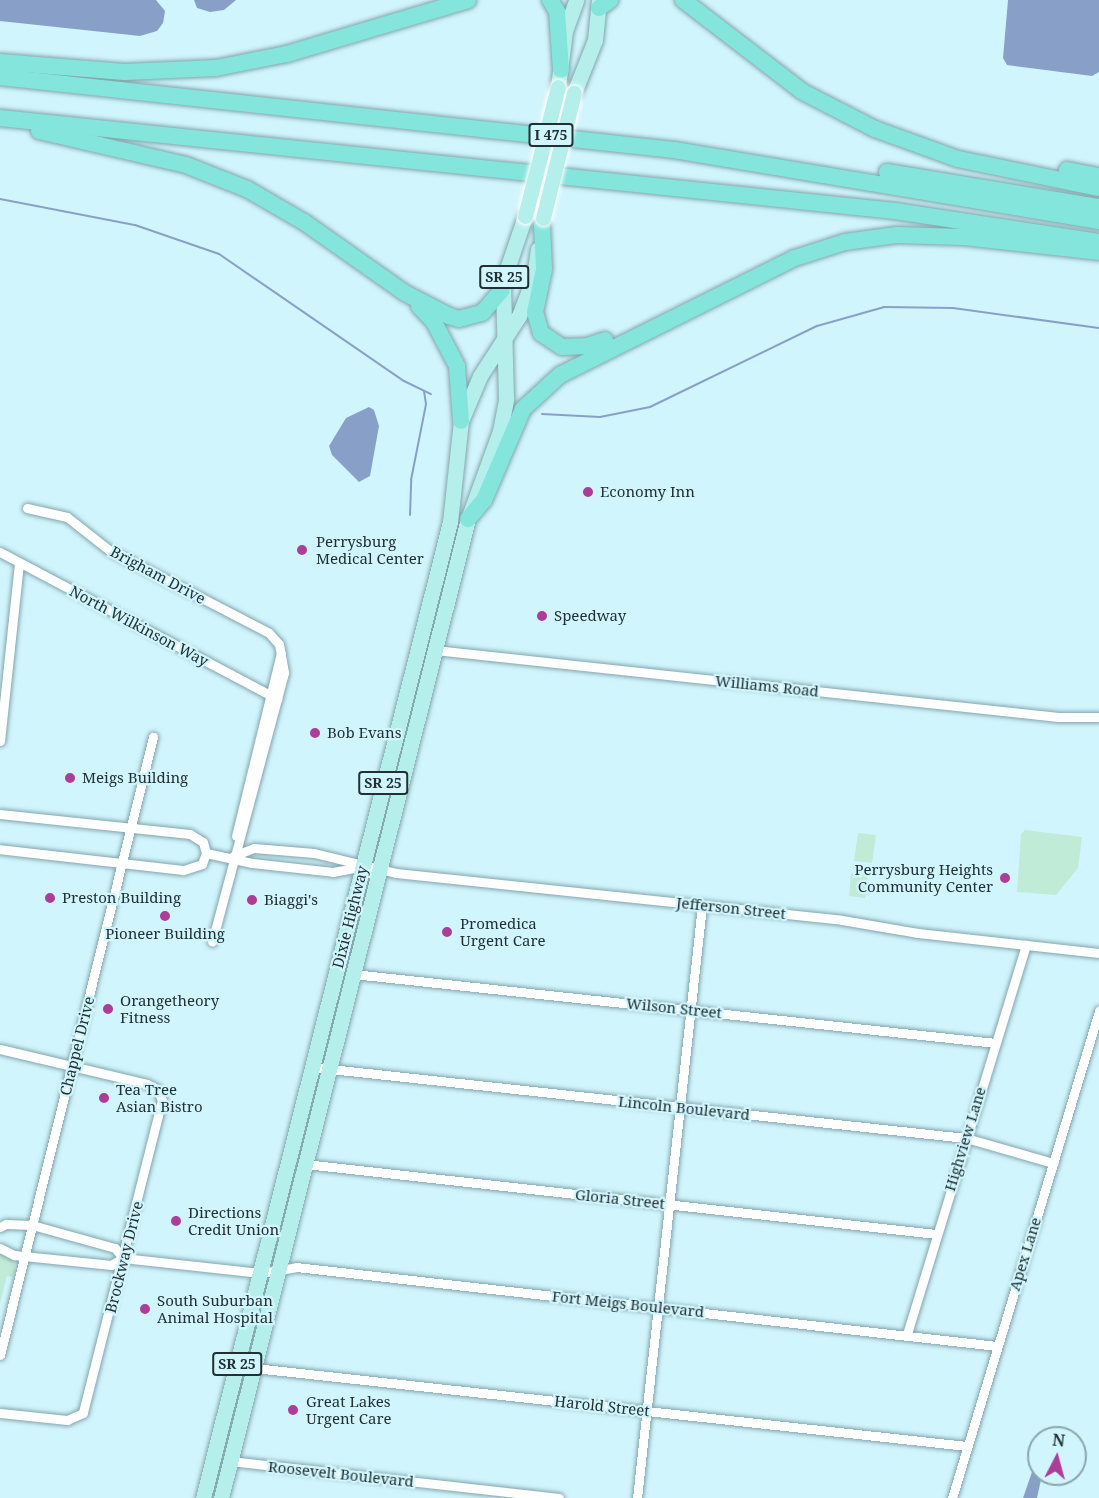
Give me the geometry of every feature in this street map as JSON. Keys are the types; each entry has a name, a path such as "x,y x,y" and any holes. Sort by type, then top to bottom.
{"highway":[{"path":"421,12 450,0"},
{"path":"0,62 125,72 216,68 287,54 421,12 468,0"},
{"path":"550,0 556,11 561,70"},
{"path":"670,0 734,41"},
{"path":"682,0 803,92 853,118 958,159 1099,188"},
{"name":"I 475","path":"0,77 529,132 831,174 1099,221"},
{"path":"0,118 884,210 1099,242"},
{"path":"0,124 148,155 217,176 304,222 405,293 459,319 482,313 502,290"},
{"path":"529,132 754,153 1099,207"},
{"path":"910,142 1099,176"},
{"path":"542,222 544,269 536,321 550,343 562,347 601,341 741,276 845,242 897,235 963,237 1099,252"},
{"path":"468,519 484,500 524,409 560,375 795,258"},
{"path":"405,293 434,322 457,366 461,421"}],"main road":[{"name":"Dixie Highway","path":"221,1498 468,519 500,431 506,399 502,342 502,290 506,267 525,216 558,87 565,31 576,0"},
{"name":"Dixie Highway","path":"203,1498 450,522 461,421 480,376 519,316 534,277 542,222 574,93 595,40 603,3"}],"street":[{"name":"Brigham Drive","path":"27,508 67,517 109,550 268,633 281,652 285,668 273,697 248,815 233,856 212,941"},
{"name":"North Wilkinson Way","path":"0,552 273,697"},
{"path":"0,741 19,563"},
{"name":"Williams Road","path":"435,651 1058,717 1099,717"},
{"name":"Chappel Drive","path":"0,1355 124,863 153,737"},
{"path":"0,814 190,834 203,842 206,853 202,864 190,869 0,849"},
{"path":"233,856 254,848 337,856 363,866"},
{"path":"206,853 233,856 252,863 333,872 363,866"},
{"name":"Jefferson Street","path":"363,866 1099,952"},
{"path":"637,1498 702,905"},
{"name":"Highview Lane","path":"907,1334 1026,945"},
{"name":"Wilson Street","path":"353,974 995,1043"},
{"name":"Apex Lane","path":"952,1498 1099,1011"},
{"path":"0,1049 72,1066"},
{"name":"Brockway Drive","path":"0,1413 79,1418 86,1407 162,1094 147,1084 72,1066"},
{"name":"Lincoln Boulevard","path":"312,1067 966,1138 1053,1163"},
{"name":"Gloria Street","path":"305,1164 936,1234"},
{"path":"0,1227 6,1224 32,1225 115,1248 123,1258 111,1265 25,1256 0,1248"},
{"name":"Fort Meigs Boulevard","path":"123,1258 260,1274 296,1267 907,1334 997,1346"},
{"name":"Harold Street","path":"236,1366 968,1446"},
{"name":"Roosevelt Boulevard","path":"230,1461 559,1498"}],"green space":[{"path":"1025,830 1082,837 1078,868 1056,895 1017,892 1021,834"},
{"path":"858,833 876,835 872,863 854,861"},
{"path":"851,873 868,875 865,898 849,896"},
{"path":"0,1253 14,1261 15,1271 13,1277 7,1276 0,1304"}],"water":[{"path":"0,0 156,0 165,11 163,23 157,31 140,36 0,21"},
{"path":"194,0 236,0 224,10 210,12 197,8"},
{"path":"1008,0 1099,0 1099,72 1092,76 1007,65 1003,58"},
{"path":"369,407 374,410 379,426 370,476 359,482 332,455 329,446 346,418"},
{"path":"1027,1486 1040,1486 1037,1498 1023,1498"}],"waterway":[{"path":"0,199 135,225 219,254 404,381 431,394"},
{"path":"542,414 600,417 650,407 817,326 884,307 953,308 1099,328"},
{"path":"410,515 411,480 426,404 424,391"}],"place":[{"name":"Economy Inn","path":"588,492"},
{"name":"Perrysburg Medical Center","path":"302,550"},
{"name":"Speedway","path":"542,616"},
{"name":"Bob Evans","path":"315,733"},
{"name":"Meigs Building","path":"70,778"},
{"name":"Perrysburg Heights Community Center","path":"1005,878"},
{"name":"Preston Building","path":"50,898"},
{"name":"Biaggi's","path":"252,900"},
{"name":"Pioneer Building","path":"165,916"},
{"name":"Promedica Urgent Care","path":"447,932"},
{"name":"Orangetheory Fitness","path":"108,1009"},
{"name":"Tea Tree Asian Bistro","path":"104,1098"},
{"name":"Directions Credit Union","path":"176,1221"},
{"name":"South Suburban Animal Hospital","path":"145,1309"},
{"name":"Great Lakes Urgent Care","path":"293,1410"}]}
